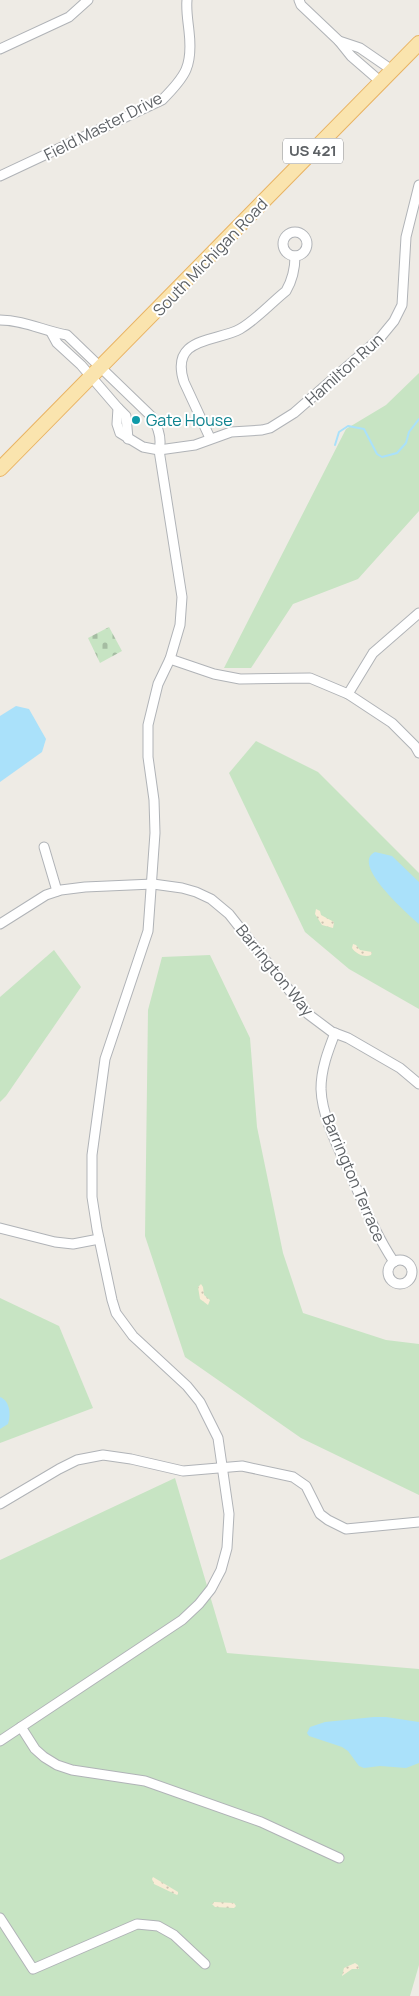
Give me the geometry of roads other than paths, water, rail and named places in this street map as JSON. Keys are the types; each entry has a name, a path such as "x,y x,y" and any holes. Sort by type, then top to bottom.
{"main road":[{"name":"South Michigan Road","path":"0,469 419,43"}],"street":[{"path":"0,49 68,17 88,0"},
{"name":"Field Master Drive","path":"0,176 162,100 180,82 190,60 187,0"},
{"path":"299,0 301,5 339,40 351,56 381,82"},
{"path":"339,40 360,48 392,70"},
{"name":"Hamilton Run","path":"158,450 195,445 231,432 262,430 286,420 388,330 402,305 406,237 419,185"},
{"path":"210,438 181,373 184,356 190,348 204,339 230,333 246,325 286,291 295,268 295,256"},
{"path":"0,320 24,322 51,332 57,343 152,417 158,433 160,445 158,450 182,597 180,625 170,660 158,684 148,725 147,738 154,800 155,833 153,884 148,931 105,1059 92,1154 92,1196 99,1239 116,1313 133,1336 187,1386 200,1402 218,1438 229,1514 227,1548 221,1570 211,1589 199,1604 175,1624 0,1741"},
{"path":"96,373 118,408 117,424 120,433 128,440 143,447 158,450"},
{"path":"348,694 373,653 419,614"},
{"path":"170,660 214,674 240,678 310,678 348,694 392,723 419,753"},
{"path":"44,847 57,891"},
{"name":"Barrington Way","path":"0,924 24,908 57,891 85,887 153,884 196,892 222,906 308,1014 318,1023 400,1068 419,1084"},
{"name":"Barrington Terrace","path":"335,1033 322,1071 323,1102 339,1148 369,1218 382,1244 394,1262"},
{"path":"0,1228 73,1244 99,1239"},
{"path":"0,1504 77,1460 103,1455 183,1471 242,1466 300,1480 306,1486 320,1514 346,1529 419,1522"},
{"path":"21,1727 35,1749 57,1765 72,1770 145,1781 261,1822 338,1858"},
{"path":"0,1918 33,1969 137,1924 158,1926 174,1935 205,1964"}],"water":[{"path":"16,706 29,709 46,739 42,752 0,782 0,716"},
{"path":"375,852 392,856 419,882 419,924 383,889 375,877 370,867 369,858"},
{"path":"0,1397 8,1405 9,1416 8,1424 0,1429"},
{"path":"374,1717 419,1722 419,1763 406,1768 380,1766 364,1768 359,1766 348,1751 342,1747 309,1736 307,1733 310,1727 325,1722"}],"waterway":[{"path":"335,445 339,432 348,426 364,429 377,454 382,457 397,453 406,443 409,432 419,419"}],"place":[{"name":"Gate House","path":"136,420"}]}
